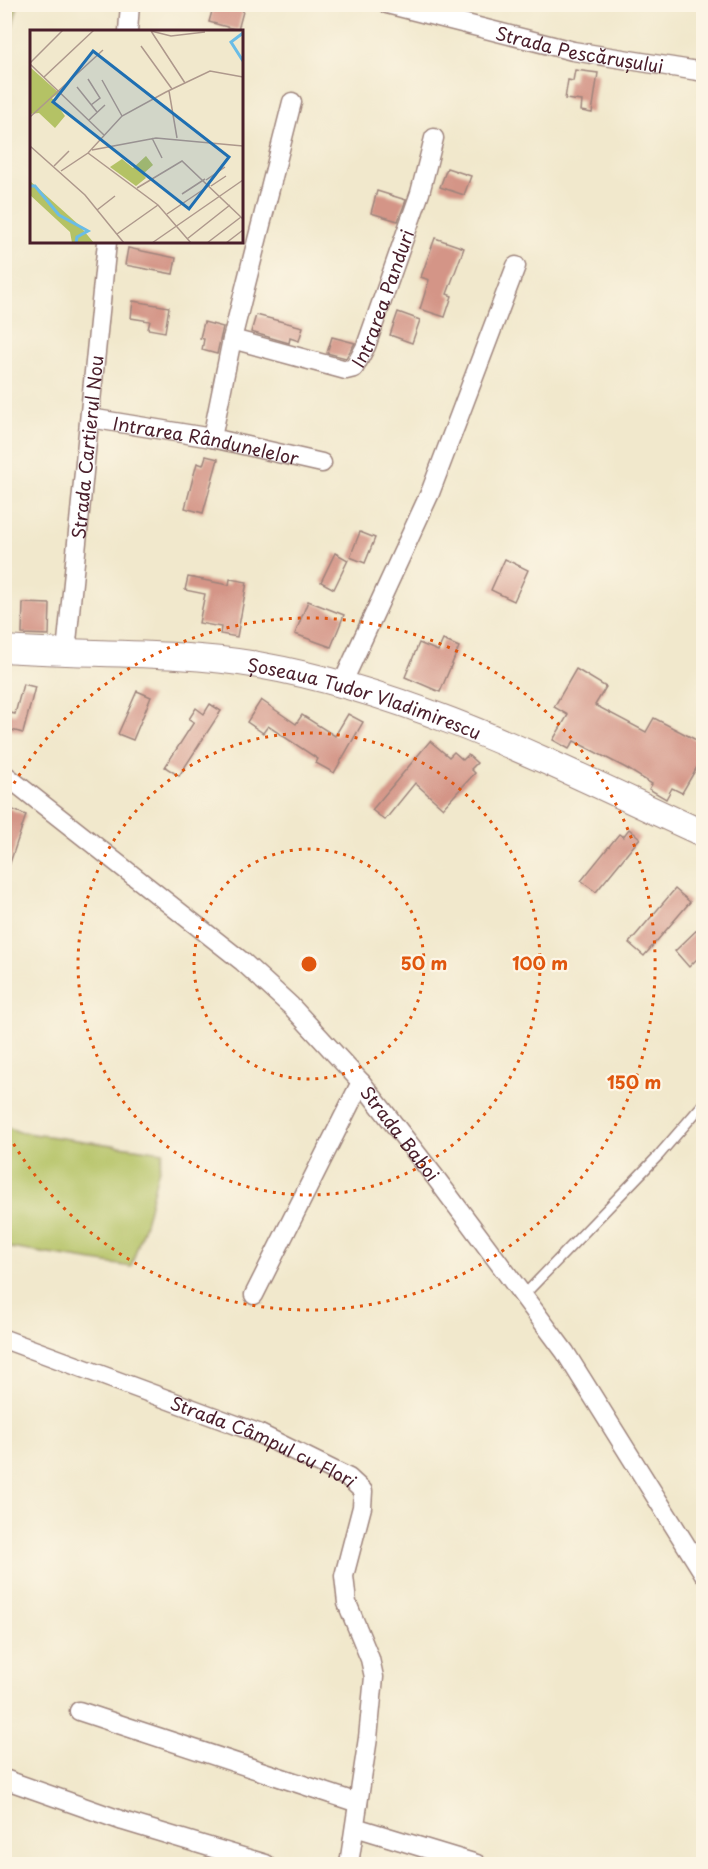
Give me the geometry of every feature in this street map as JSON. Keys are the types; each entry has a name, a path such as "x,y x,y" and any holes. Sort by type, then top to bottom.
{"main road":[{"name":"Șoseaua Tudor Vladimirescu","path":"4,649 221,660 287,671 342,684 402,701 472,728 704,834"}],"street":[{"path":"128,30 130,4"},
{"name":"Strada Pescărușului","path":"387,4 573,51 704,72"},
{"path":"212,438 232,339 292,102"},
{"name":"Intrarea Panduri","path":"232,339 346,370 354,368 366,346 420,193 434,138"},
{"name":"Strada Cartierul Nou","path":"66,652 107,243"},
{"path":"342,684 430,493 516,266"},
{"name":"Intrarea Rândunelelor","path":"90,418 212,438 322,463"},
{"name":"Strada Baboi","path":"4,774 243,962 291,1006 361,1082 524,1295 589,1387 704,1574"},
{"path":"254,1295 361,1082"},
{"name":"Strada Câmpul cu Flori","path":"4,1339 258,1433 349,1478 363,1491 344,1576 347,1603 370,1659 374,1677 368,1738 349,1864"},
{"path":"79,1711 358,1803"},
{"path":"4,1779 123,1821 266,1864"},
{"path":"355,1827 477,1864"}],"lane":[{"path":"524,1295 650,1164 704,1103"}],"green space":[{"path":"4,5 18,5 5,54"},
{"path":"5,1126 19,1132 163,1152 146,1220 131,1267 5,1247"}],"building":[{"path":"214,4 245,4 238,30 209,22"},
{"path":"575,70 598,73 592,113 581,111 582,101 565,99 568,80 573,81"},
{"path":"447,168 471,176 464,195 440,187"},
{"path":"377,191 406,200 398,221 371,213"},
{"path":"435,238 464,248 447,294 452,296 445,317 420,309 429,280 421,277"},
{"path":"128,248 176,258 173,274 125,265"},
{"path":"133,301 169,307 165,332 148,329 150,321 131,318"},
{"path":"398,312 420,320 412,343 390,335"},
{"path":"256,315 303,327 299,341 290,338 289,343 251,332"},
{"path":"204,322 223,327 217,354 202,350 204,339 200,338"},
{"path":"332,337 355,343 346,358 327,353"},
{"path":"206,456 218,459 203,513 185,508 197,463 203,465"},
{"path":"360,532 375,538 365,563 350,557"},
{"path":"335,553 348,560 334,589 321,582"},
{"path":"505,559 528,570 514,601 491,590"},
{"path":"188,577 229,585 230,579 247,582 237,637 220,634 221,627 199,623 205,594 185,590"},
{"path":"308,601 344,615 331,647 295,634"},
{"path":"23,603 50,604 49,635 22,634"},
{"path":"443,640 459,647 440,692 405,677 419,643 438,651"},
{"path":"576,669 606,687 595,705 646,732 654,718 704,744 704,755 682,793 672,788 666,799 649,789 652,784 626,768 574,741 569,749 553,740 568,715 554,707"},
{"path":"23,684 35,687 23,733 4,728 6,712 15,714"},
{"path":"137,691 151,697 133,740 118,734"},
{"path":"261,700 296,724 302,715 335,736 348,714 363,722 334,773 316,763 318,759 268,726 263,733 247,722"},
{"path":"210,704 221,711 179,776 165,767 194,722 189,719 196,708 204,714"},
{"path":"430,741 449,757 454,752 463,760 468,755 477,763 471,769 475,773 443,808 415,783 385,820 372,810"},
{"path":"8,808 26,815 7,872 4,872 4,819"},
{"path":"629,829 640,838 596,892 581,881 619,834 623,837"},
{"path":"675,889 690,902 644,956 629,943"},
{"path":"704,923 704,952 689,967 675,951"}]}
